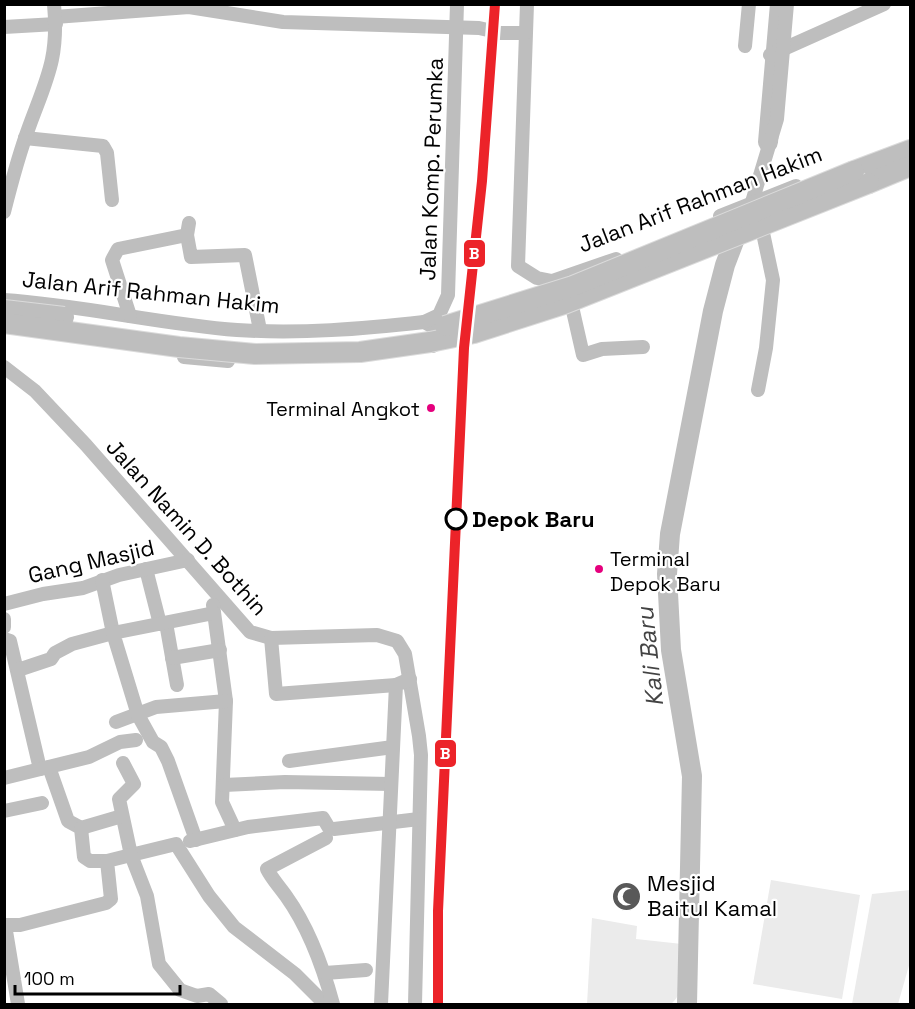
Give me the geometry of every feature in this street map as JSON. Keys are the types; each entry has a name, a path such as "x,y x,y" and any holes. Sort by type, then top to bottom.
{"highway":[{"name":"Jalan Arif Rahman Hakim","path":"4,310 240,340 308,342 419,331 461,323 573,286 885,168 910,150"},
{"name":"Jalan Arif Rahman Hakim","path":"885,168 910,166"},
{"name":"Jalan Arif Rahman Hakim","path":"4,323 179,347 255,354 360,351 430,342 474,333 564,304 861,177"}],"street":[{"name":"Jalan Komp. Perumka","path":"424,322 440,315 448,295 454,161 457,4"},
{"path":"527,4 518,266 537,278 552,280 547,288 552,306 561,313 573,311 583,354 602,349 643,347"},
{"path":"745,46 749,4"},
{"path":"752,202 777,119 775,53 787,4"},
{"path":"775,53 884,4"},
{"path":"4,27 55,15 188,6 283,22 455,28 525,33"},
{"path":"4,212 25,138 48,81 55,46 55,15"},
{"path":"25,138 103,147 108,160 112,200"},
{"name":"Jalan Arif Rahman Hakim","path":"552,280 623,257 752,202 830,173 885,168"},
{"name":"Jalan Arif Rahman Hakim","path":"573,311 841,200 885,168"},
{"path":"130,316 112,260 113,254 118,249 188,229 191,257 245,255 267,330 283,339 283,358 279,362"},
{"path":"759,390 773,280 763,233"},
{"name":"Jalan Arif Rahman Hakim","path":"4,300 64,305 130,316 267,330 357,330 424,322"},
{"path":"4,332 207,360 324,362 427,352 437,339 433,325 424,322"},
{"name":"Jalan Namin D. Bothin","path":"4,367 35,391 66,423 250,632 271,639 387,636 400,645 410,679 421,755 415,1005"},
{"name":"Gang Masjid","path":"4,604 43,594 83,588 102,580 188,560"},
{"path":"146,569 163,624 177,685"},
{"path":"102,580 113,633 138,713 153,742 161,747 168,761 196,840"},
{"path":"210,588 226,701 223,808 235,831"},
{"path":"4,685 51,659 55,653 72,644 113,633 214,613"},
{"path":"4,619 4,627"},
{"path":"4,639 10,641 45,768 68,821 81,828 122,816"},
{"path":"271,639 276,694 396,685 410,679"},
{"path":"172,658 220,650"},
{"path":"381,1005 396,685"},
{"path":"116,722 156,707 226,701"},
{"path":"4,778 89,757 121,742 136,740"},
{"path":"289,761 393,747"},
{"path":"123,763 134,784 118,798 131,855 147,896 159,964 180,990 197,996 209,994 221,1005"},
{"path":"224,785 285,782 391,784"},
{"path":"4,811 42,802"},
{"path":"81,828 84,857 90,861 107,861 235,831 323,818 329,828 334,829 419,819"},
{"path":"326,838 267,869 285,895 322,964 333,1005"},
{"path":"176,844 209,896 234,927 295,974 325,1005"},
{"path":"18,1005 5,925 20,925 105,903 111,899 112,894 107,861"},
{"path":"325,973 366,970"}],"shaded area":[{"path":"771,880 860,895 842,999 753,984"},
{"path":"910,890 910,962 898,1004 852,1004 872,894"},
{"path":"592,918 637,926 636,939 682,944 682,984 680,992 671,1004 587,1004"}],"waterway":[{"name":"Kali Baru","path":"768,142 780,4"},
{"name":"Kali Baru","path":"687,1004 692,776 671,650 667,574 670,534 713,311 725,265 741,223"}],"transit line":[{"name":"B","path":"438,1004 438,911 464,348 482,181 495,4"}],"place":[{"name":"Terminal Angkot","path":"431,408"},
{"name":"Depok Baru","path":"456,519"},
{"name":"Terminal Depok Baru","path":"599,569"},
{"name":"Mesjid Baitul Kamal","path":"626,896"}]}
